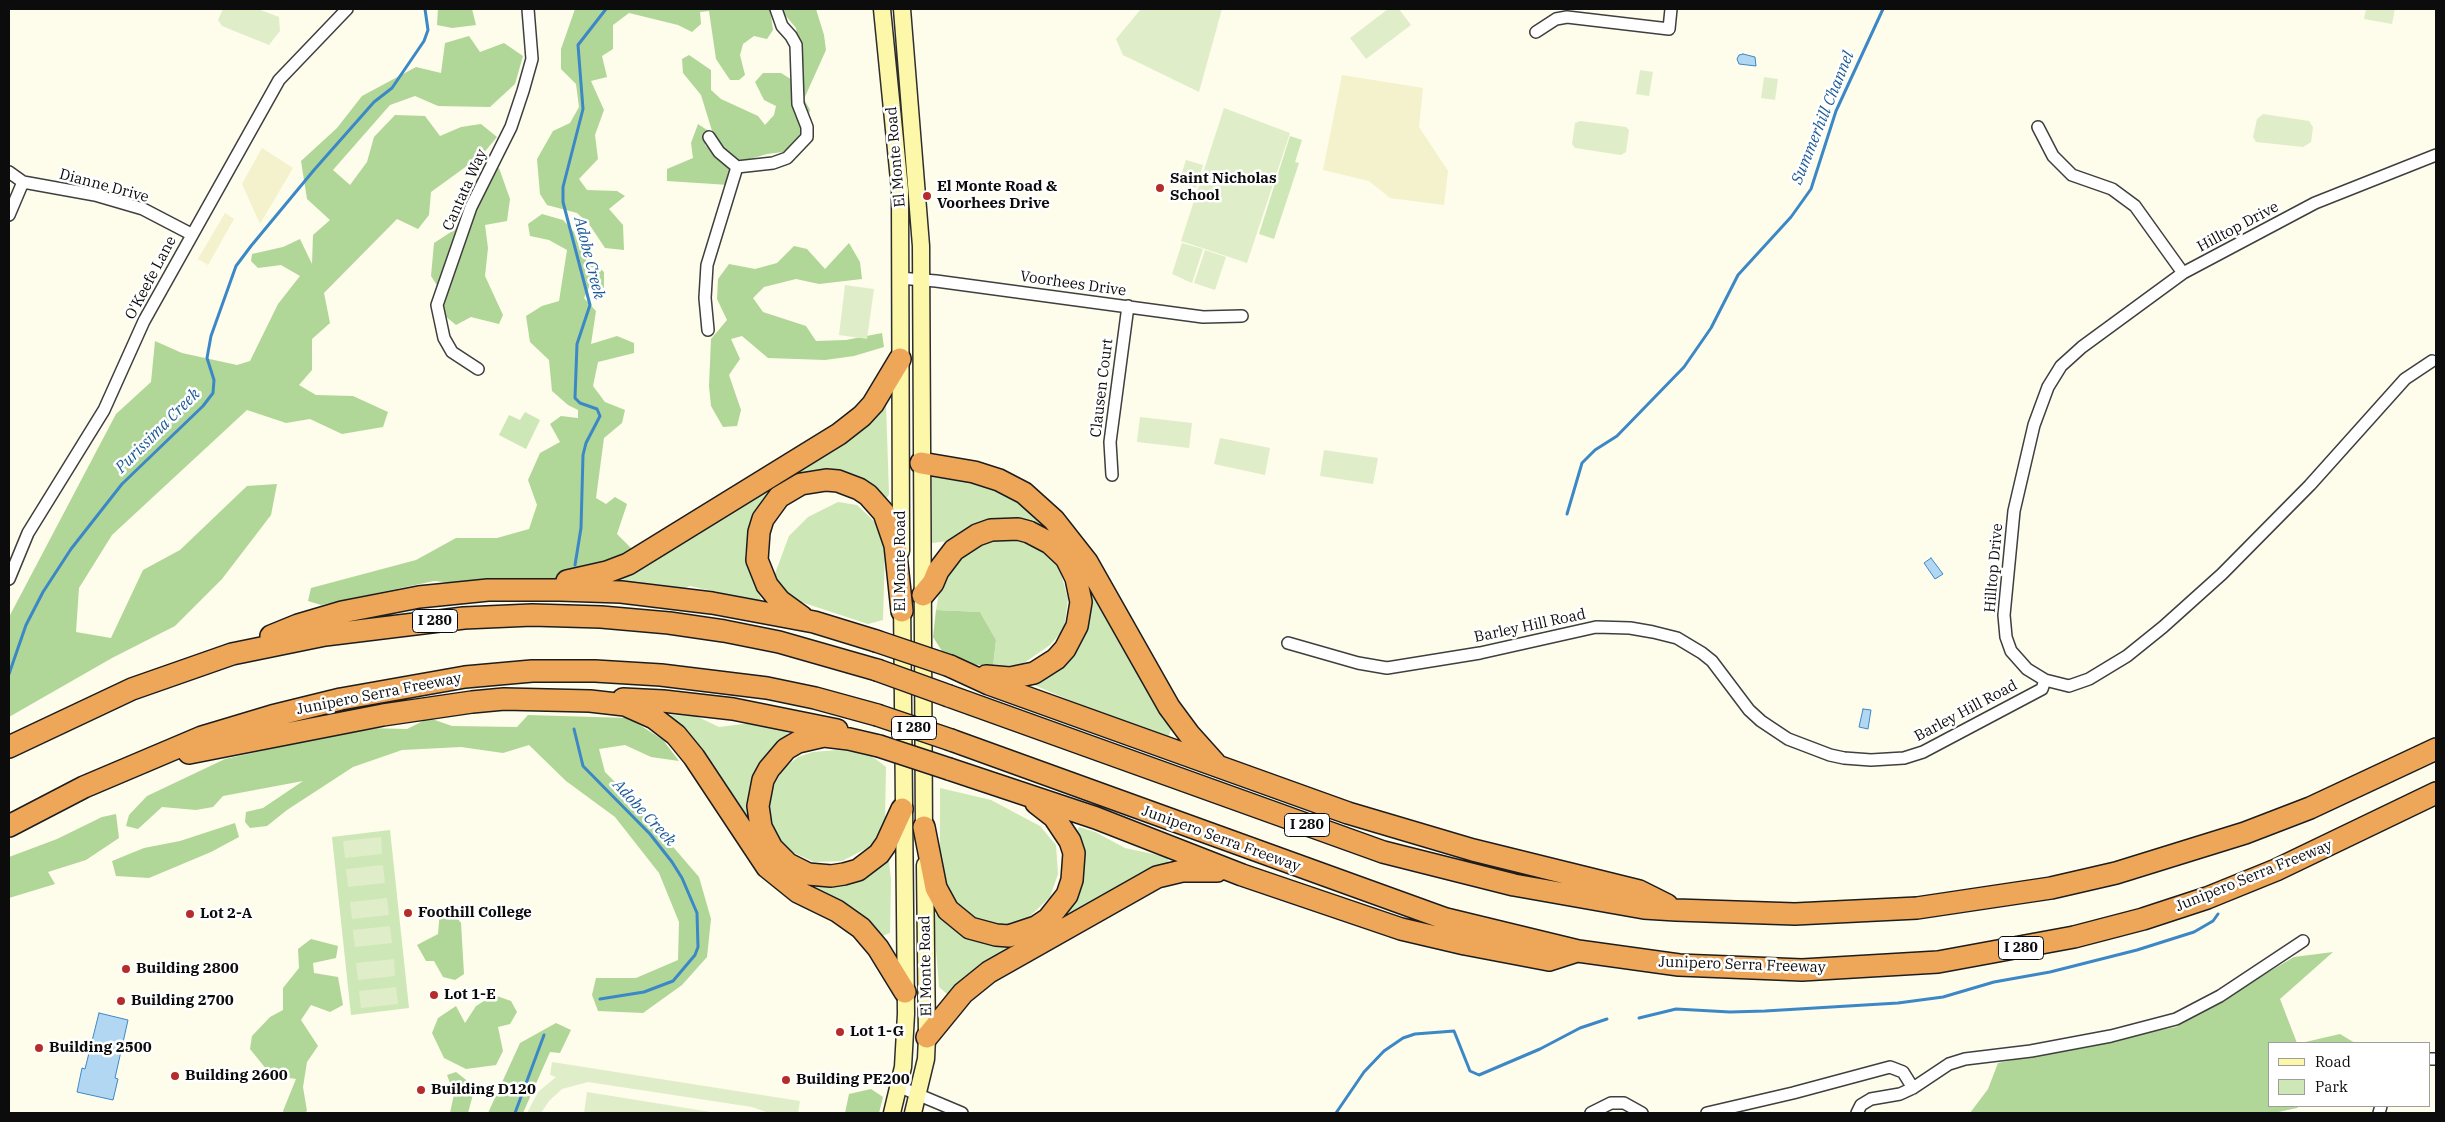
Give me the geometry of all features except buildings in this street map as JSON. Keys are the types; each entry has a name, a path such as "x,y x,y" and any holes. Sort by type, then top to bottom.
{"highway":[{"path":"232,654 298,624 342,612 419,597 585,578 607,572 646,554 852,426 882,392 900,359"},
{"path":"921,463 974,472 999,480 1024,493 1054,520 1077,547 1096,577 1169,707 1189,734 1217,765"},
{"path":"814,622 798,614 773,594 761,573 757,546 761,525 770,508 790,490 814,481 838,481 859,489 868,495 884,513 896,545 902,611"},
{"path":"488,590 621,592 702,601 814,622 876,640 950,666 988,676 1010,678 1034,673 1046,667 1065,649 1077,626 1081,602 1076,578 1066,558 1040,536 1018,529 991,530 977,535 954,550 923,595"},
{"name":"I 280","path":"9,747 132,689 232,654 316,637 396,625 464,618 532,615 601,617 724,630 779,642 877,670 1384,852 1514,885 1644,908 1795,914 1917,908 2051,888 2126,870 2245,833 2310,808 2436,749"},
{"path":"950,666 989,684 1348,812 1435,840 1639,891 1676,910"},
{"name":"Junipero Serra Freeway","path":"9,826 84,787 202,737 272,716 341,699 465,677 532,672 595,671 714,680 815,698 877,715 1446,919 1578,951 1679,965 1802,970 1938,962 2006,951 2143,919 2207,898 2285,866 2436,793"},
{"path":"590,701 627,698 733,709 850,733 879,746"},
{"path":"148,759 204,751 443,706 504,699 590,701 626,705 639,710 676,735 694,757 768,867 798,892 837,911 861,928 878,948 906,992"},
{"path":"902,809 886,844 879,854 858,870 838,875 808,874 788,864 772,848 761,827 758,806 763,780 768,769 786,750 798,742 824,736 849,738 879,746 1096,818 1242,875 1401,929 1465,944 1549,960 1578,951"},
{"path":"924,828 936,888 948,910 958,920 970,928 996,936 1010,936 1036,927 1059,908 1067,894 1074,866 1070,840 1059,822 1044,808 990,783"},
{"path":"927,1037 958,998 974,982 1146,883 1170,874 1190,870 1210,870 1242,875"}],"main road":[{"name":"El Monte Road","path":"882,9 900,190 902,809 906,992 904,1053 900,1087 892,1113"},
{"name":"El Monte Road","path":"902,9 920,239 921,279 927,1037 926,1059 913,1113"}],"street":[{"name":"O'Keefe Lane","path":"9,579 28,533 104,410 144,321 191,234 279,80 347,9"},
{"name":"Cantata Way","path":"478,369 452,352 444,338 437,305 471,207 511,127 523,92 532,59 528,9"},
{"path":"709,137 719,152 737,167 773,163 787,158 807,136 807,127 798,104 796,46 791,36 782,26 776,9"},
{"path":"1536,32 1556,19 1567,17 1669,29 1672,9"},
{"path":"2038,127 2053,156 2072,175 2112,190 2135,206 2182,274"},
{"name":"Hilltop Drive","path":"2432,360 2405,379 2310,485 2222,574 2163,628 2127,656 2089,679 2069,686 2045,680 2027,669 2011,651 2006,637 2004,615 2014,512 2034,425 2048,388 2061,366 2082,347 2182,274 2315,203 2436,155"},
{"path":"708,330 705,298 707,265 737,167"},
{"name":"Dianne Drive","path":"9,172 22,182 95,196 143,209 191,234"},
{"path":"9,215 22,182"},
{"name":"Voorhees Drive","path":"899,278 921,279 1203,317 1242,316"},
{"name":"Clausen Court","path":"1112,475 1110,442 1128,306"},
{"name":"Barley Hill Road","path":"1288,643 1358,663 1388,668 1480,653 1596,627 1630,628 1653,632 1676,638 1702,653 1712,661 1749,710 1761,721 1788,739 1830,755 1871,760 1904,758 1923,752 2042,689 2045,680"},
{"path":"1857,1113 1861,1105 1871,1099 1900,1094 1913,1088 1949,1064 1965,1059 2030,1051 2111,1036 2176,1019 2220,996 2302,942"},
{"path":"1707,1113 1794,1094 1890,1067 1903,1072 1913,1088"},
{"path":"900,1087 962,1113"},
{"path":"1591,1113 1611,1103 1624,1103 1642,1113"}],"green space":[{"path":"223,9 258,9 279,17 280,31 269,45 222,26 218,20"},
{"path":"438,9 472,9 476,25 452,28 437,25"},
{"path":"575,9 770,9 773,30 767,39 754,36 743,44 740,55 745,75 739,80 730,80 716,59 709,11 700,12 701,24 692,32 678,25 629,13 613,25 613,49 602,56 607,77 591,81 604,110 595,135 598,159 579,179 587,190 617,191 625,196 609,209 623,225 624,250 605,248 589,224 577,213 547,205 540,194 537,159 553,131 570,123 579,107 576,84 561,69 561,49"},
{"path":"780,9 816,9 824,35 826,50 804,99 810,110 806,124 791,151 767,154 743,161 725,160 713,134 701,95 683,73 682,59 689,55 711,70 711,90 721,99 758,116 765,125 774,115 776,106 764,100 755,82 763,73 781,73 797,83 801,54 796,28"},
{"path":"1141,9 1222,9 1199,92 1123,55 1116,39"},
{"path":"1388,9 1399,9 1411,25 1366,59 1350,38"},
{"path":"2366,9 2395,9 2392,24 2364,19"},
{"path":"469,36 480,52 504,43 523,56 515,84 490,107 438,106 415,96 390,105 333,170 350,185 367,162 374,137 395,115 425,116 440,136 461,127 481,124 497,137 482,155 431,192 429,215 418,229 397,219 324,293 330,323 312,339 312,370 299,385 316,395 353,396 388,412 383,427 342,434 310,419 286,423 247,410 112,535 79,588 76,632 111,638 143,570 180,550 247,486 277,484 271,515 222,579 175,626 112,658 9,717 9,617 116,414 151,382 155,341 182,353 237,365 250,361 278,304 300,276 281,265 258,268 251,261 252,254 283,247 300,239 312,264 313,235 330,220 307,199 301,161 337,128 362,96 416,67 441,73 445,43"},
{"path":"1640,70 1653,72 1649,96 1636,94"},
{"path":"1342,75 1423,88 1419,127 1448,171 1444,205 1390,198 1369,181 1323,170"},
{"path":"1764,77 1778,79 1775,100 1761,98"},
{"path":"1224,108 1290,133 1247,263 1181,241"},
{"path":"2263,114 2309,121 2313,127 2311,142 2303,147 2256,142 2253,137 2257,119"},
{"path":"1580,121 1626,127 1629,130 1626,152 1621,155 1575,148 1572,144 1575,123"},
{"path":"698,124 707,130 705,145 734,174 729,185 667,181 667,169 693,158 691,143"},
{"path":"1290,136 1302,140 1295,162 1299,163 1274,239 1259,234"},
{"path":"262,148 293,168 260,224 242,184"},
{"path":"1186,160 1203,165 1196,188 1179,182"},
{"path":"499,168 510,199 507,221 485,225 488,248 485,276 503,315 499,324 471,317 456,325 444,315 442,293 431,276 434,243 454,230 469,210 479,176"},
{"path":"225,213 234,219 208,265 198,259"},
{"path":"542,214 563,220 574,232 580,249 604,272 604,288 590,285 584,298 596,311 591,344 617,336 634,343 634,353 598,362 593,386 605,402 625,410 622,423 604,438 596,498 606,504 615,497 627,504 617,534 633,550 595,572 548,581 498,587 434,581 321,605 308,601 311,588 416,560 456,538 497,538 529,529 537,505 528,480 540,453 560,442 550,424 561,416 578,418 578,410 568,405 552,391 549,360 530,342 526,316 542,306 559,301 567,250 549,240 530,236 528,224"},
{"path":"849,243 860,262 862,279 819,284 796,279 764,287 753,298 763,312 806,326 816,341 846,340 882,333 884,347 854,356 825,360 768,358 742,336 731,339 740,359 729,375 741,410 737,426 723,427 711,406 709,386 711,339 727,320 717,299 718,279 729,264 755,269 777,263 794,246 807,249 825,269"},
{"path":"1182,243 1203,249 1192,283 1172,274"},
{"path":"1205,250 1226,257 1215,290 1194,283"},
{"path":"845,285 874,289 867,339 839,335"},
{"path":"886,405 889,494 884,503 874,493 784,486 780,478 849,435"},
{"path":"525,412 540,420 526,449 499,435 509,415 520,420"},
{"path":"1140,417 1192,423 1189,448 1137,442"},
{"path":"1220,438 1270,448 1265,475 1214,464"},
{"path":"1324,450 1378,458 1373,484 1320,476"},
{"path":"931,477 977,480 1026,504 1049,526 1045,530 932,543"},
{"path":"769,486 775,492 751,527 745,554 762,602 690,586 670,594 616,588 616,577"},
{"path":"838,502 857,505 878,525 885,548 883,620 868,624 795,600 773,579 789,536 808,517"},
{"path":"994,540 1020,541 1048,552 1060,570 1068,599 1064,629 1050,645 1021,665 993,666 996,640 980,612 936,610 941,580 962,555"},
{"path":"1074,559 1133,654 1163,720 1172,726 1168,739 1113,719 1025,681 1066,655"},
{"path":"936,610 980,612 996,640 993,666 967,664 942,651 933,637"},
{"path":"528,715 629,718 663,740 679,761 651,757 625,745 599,749 605,772 631,798 699,877 711,919 707,957 682,985 643,1013 598,1011 592,995 596,978 636,978 678,960 679,922 659,873 615,817 566,781 529,745 503,753 461,747 402,750 353,767 287,810 267,826 250,828 245,822 246,812 263,808 303,781 223,796 213,807 196,810 162,807 138,829 126,826 129,815 147,796 225,759 365,728 407,729 429,718 452,726 517,727"},
{"path":"671,715 696,716 719,727 751,723 788,732 784,743 761,766 749,797 750,823 663,722"},
{"path":"838,750 869,754 886,767 885,819 871,846 842,861 814,862 788,850 771,828 766,809 771,791 783,769 798,757 813,752"},
{"path":"940,788 991,800 1040,826 1056,845 1058,874 1050,897 1028,918 1005,926 976,920 956,906 940,876"},
{"path":"116,814 119,838 86,860 48,872 55,884 9,898 9,857 57,839 102,817"},
{"path":"235,823 239,837 211,852 149,878 116,876 112,861 144,848 180,841"},
{"path":"1079,827 1095,832 1125,848 1167,857 1171,867 1073,920 1063,910 1070,842"},
{"path":"390,830 409,1008 351,1015 332,837"},
{"path":"381,837 382,854 345,858 343,841"},
{"path":"888,853 891,880 890,933 877,938 797,885 819,885"},
{"path":"383,865 385,883 348,887 346,869"},
{"path":"387,898 389,915 352,919 350,902"},
{"path":"440,911 452,911 461,923 464,974 455,980 443,977 434,961 426,961 417,945 438,934"},
{"path":"933,913 1024,946 948,995 939,987"},
{"path":"390,926 392,943 355,947 353,930"},
{"path":"311,939 338,946 336,958 313,963 314,973 338,977 343,1005 330,1012 311,1005 301,1020 318,1046 307,1062 303,1087 307,1111 304,1113 284,1113 283,1111 296,1079 271,1075 250,1049 252,1036 270,1017 283,1010 283,988 299,968 298,949"},
{"path":"2333,952 2280,999 2297,1042 2268,1042 2268,1107 2297,1108 2274,1113 1970,1113 1988,1089 1998,1063 2176,1027 2294,957"},
{"path":"394,959 395,976 358,980 356,963"},
{"path":"396,987 398,1004 361,1008 359,991"},
{"path":"494,995 511,1001 517,1012 510,1024 498,1027 503,1051 496,1065 466,1069 444,1058 432,1033 438,1018 456,1006 465,1023 476,1006"},
{"path":"556,1023 571,1030 560,1053 550,1052 523,1113 488,1113 520,1043"},
{"path":"2340,1034 2353,1042 2305,1042"},
{"path":"552,1062 800,1101 798,1113 769,1113 752,1107 588,1082 562,1089 549,1101 541,1113 527,1113 538,1092 556,1077 550,1075"},
{"path":"456,1072 475,1087 468,1113 450,1113 454,1094 447,1075"},
{"path":"871,1089 883,1097 879,1113 845,1113 849,1094"},
{"path":"587,1092 717,1113 584,1113"}],"water":[{"path":"1739,55 1755,57 1756,66 1739,64 1737,59"},
{"path":"1931,558 1943,574 1935,579 1924,563"},
{"path":"1863,709 1871,710 1868,729 1859,727"},
{"path":"99,1013 128,1020 115,1078 118,1079 113,1100 77,1092 82,1068 85,1069"}],"waterway":[{"name":"Purissima Creek","path":"9,674 26,625 43,592 71,549 122,484 203,406 213,393 214,380 207,358 211,336 236,266 314,170 374,102 392,88 424,41 428,30 425,9"},
{"name":"Adobe Creek","path":"575,565 581,528 583,455 586,443 600,416 597,409 580,403 575,398 577,344 590,305 563,202 563,187 583,109 578,45 606,9"},
{"name":"Summerhill Channel","path":"1567,514 1582,463 1595,450 1617,436 1684,367 1711,328 1738,275 1791,217 1811,189 1836,111 1883,9"},
{"name":"Adobe Creek","path":"574,729 583,766 650,834 672,862 682,878 697,913 698,947 695,955 673,981 644,992 600,999"},
{"path":"1639,1018 1676,1009 1730,1012 1765,1011 1898,1003 1943,997 1994,982 2050,972 2137,950 2194,932 2213,921 2218,914"},
{"path":"1336,1113 1364,1072 1384,1051 1403,1038 1415,1034 1454,1031 1470,1071 1479,1075 1540,1049 1580,1028 1607,1019"},
{"name":"Adobe Creek","path":"515,1113 544,1035"}],"place":[{"name":"Saint Nicholas School","path":"1160,188"},
{"name":"El Monte Road & Voorhees Drive","path":"927,196"},
{"name":"Foothill College","path":"408,913"},
{"name":"Lot 2-A","path":"190,914"},
{"name":"Building 2800","path":"126,969"},
{"name":"Lot 1-E","path":"434,995"},
{"name":"Building 2700","path":"121,1001"},
{"name":"Lot 1-G","path":"840,1032"},
{"name":"Building 2500","path":"39,1048"},
{"name":"Building 2600","path":"175,1076"},
{"name":"Building PE200","path":"786,1080"},
{"name":"Building D120","path":"421,1090"}]}
